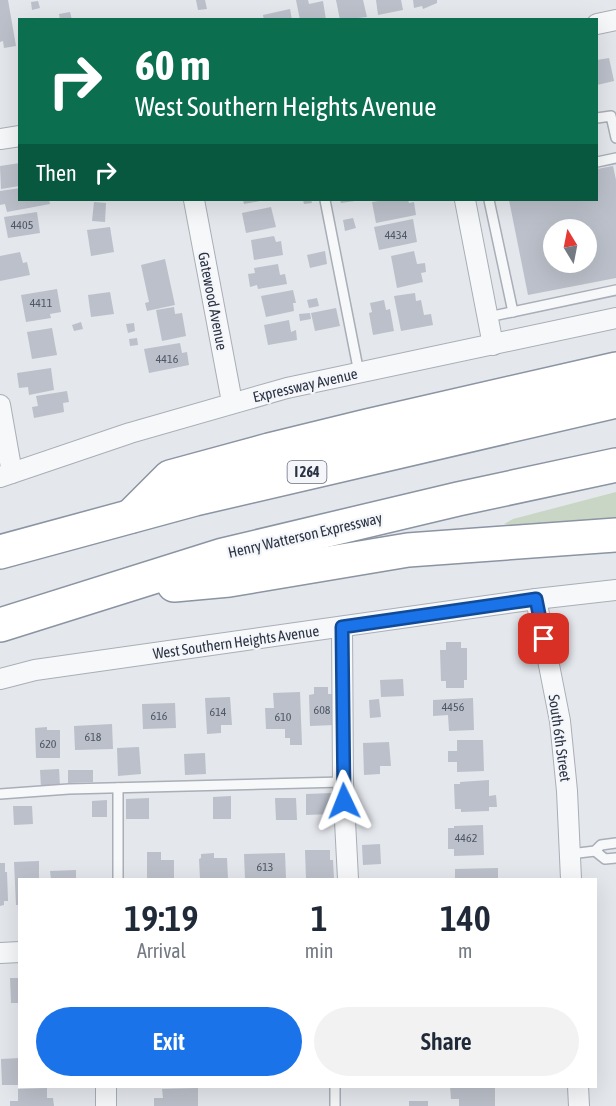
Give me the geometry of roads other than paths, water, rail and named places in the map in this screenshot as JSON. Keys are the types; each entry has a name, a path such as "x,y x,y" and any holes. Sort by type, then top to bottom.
{"highway":[{"path":"129,518 170,477 345,431 616,369"},
{"name":"I 264","path":"0,552 195,499 616,401"},
{"name":"Henry Watterson Expressway","path":"0,625 223,555 458,499 616,465"},
{"path":"109,591 229,580 408,550 616,535"}],"street":[{"path":"598,24 616,20"},
{"path":"0,139 18,135"},
{"name":"Gatewood Avenue","path":"194,201 232,402"},
{"path":"465,201 493,345"},
{"name":"Expressway Avenue","path":"6,475 130,433 286,388 616,318"},
{"path":"0,405 6,475"},
{"name":"West Southern Heights Avenue","path":"0,680 35,670 536,599 616,590"},
{"name":"South 6th Street","path":"536,599 560,720 567,791 571,878"},
{"path":"342,627 343,782 348,878"},
{"path":"0,953 18,952"},
{"path":"106,1088 106,1106"},
{"path":"578,1088 579,1106"}],"lane":[{"path":"598,118 611,116 616,138"},
{"path":"598,162 616,158"},
{"path":"325,201 359,373"},
{"path":"489,201 513,312"},
{"path":"488,317 616,290"},
{"path":"0,794 343,782"},
{"path":"118,789 118,878"},
{"path":"570,854 595,851 601,845 616,843"},
{"path":"595,851 605,859 616,858"},
{"path":"335,1088 335,1106"}]}
